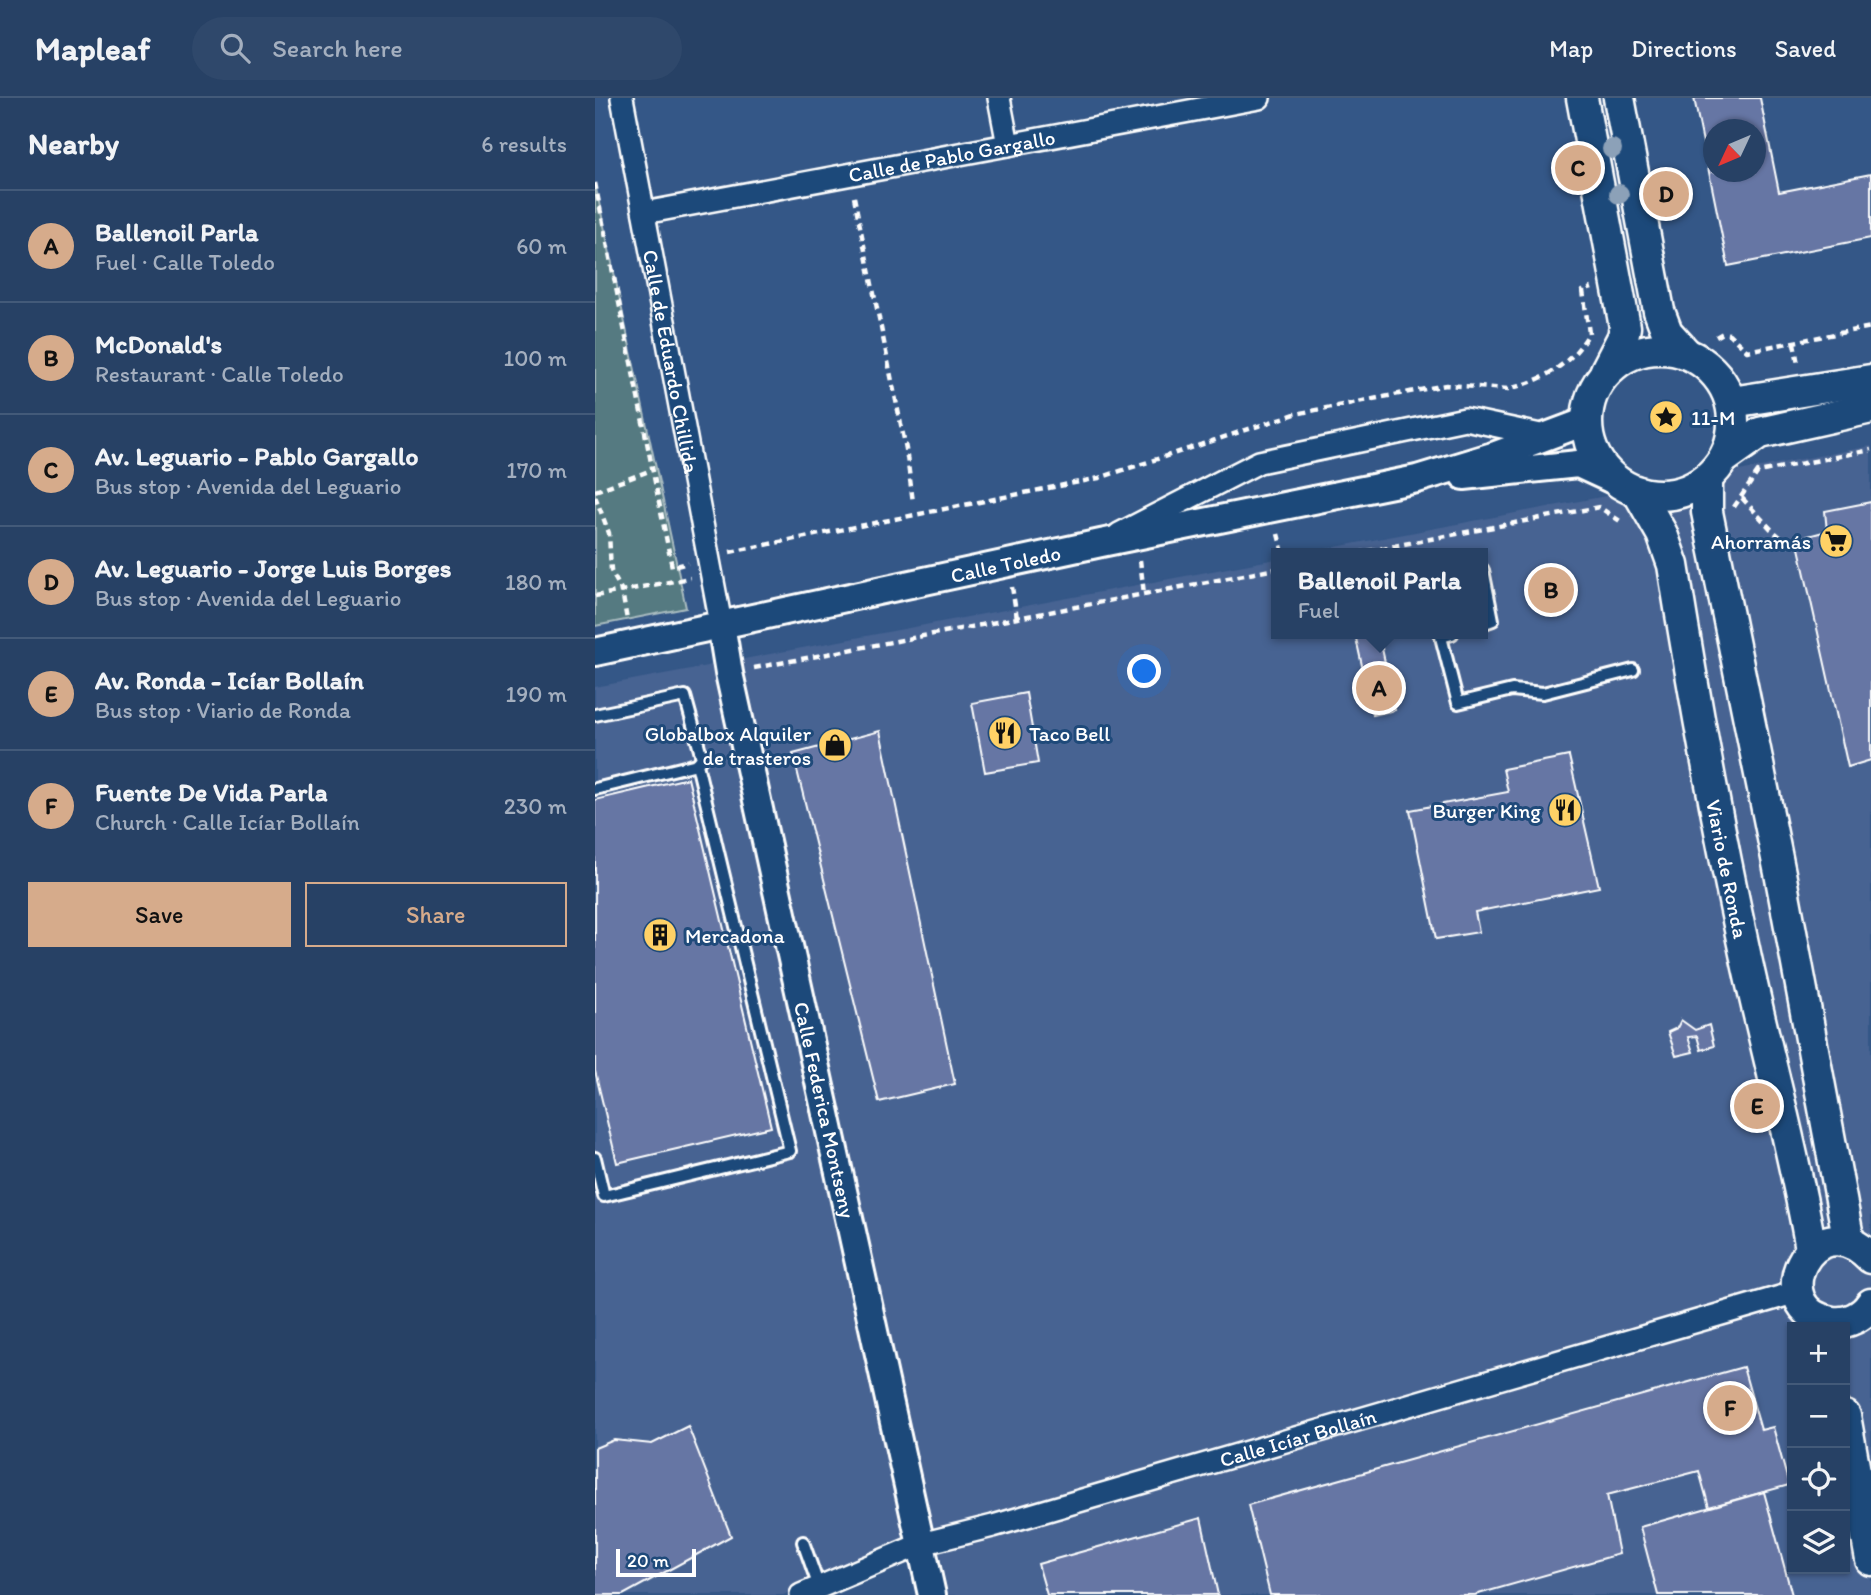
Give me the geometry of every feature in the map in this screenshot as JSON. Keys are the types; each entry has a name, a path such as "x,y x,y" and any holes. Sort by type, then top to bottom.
{"main road":[{"path":"1581,98 1625,327 1623,337 1591,396 1587,421 1590,444 1601,465 1627,487 1662,496 1674,494 1686,491 1760,433 1871,408"},
{"path":"1619,98 1659,311 1667,332 1685,352 1706,364 1722,381 1732,402 1734,430 1717,468 1707,512 1860,1250"},
{"path":"1605,373 1621,359 1641,351 1662,349 1685,352"},
{"path":"1732,402 1871,380"},
{"name":"Viario de Ronda","path":"1627,487 1662,534 1674,565 1722,839 1747,960 1801,1189 1811,1249"},
{"path":"1821,1322 1806,1308 1797,1292 1796,1276 1801,1261 1811,1249 1836,1240 1860,1250"},
{"path":"1842,1322 1869,1314"},
{"path":"1850,1444 1871,1560"}],"street":[{"name":"Calle de Eduardo Chillida","path":"622,98 721,624"},
{"path":"999,98 1008,145"},
{"name":"Calle de Pablo Gargallo","path":"644,213 1259,98"},
{"path":"1101,543 1259,462 1465,419 1545,436"},
{"name":"Calle Toledo","path":"595,652 1101,543 1417,479 1496,455 1587,421"},
{"name":"Calle Toledo","path":"1417,479 1578,464 1627,487"},
{"name":"Calle Federica Montseny","path":"721,624 729,673 932,1595"},
{"name":"Calle Icíar Bollaín","path":"810,1591 921,1544 1797,1292"}],"lane":[{"path":"1488,594 1493,620 1488,622"},
{"path":"1442,639 1458,703 1512,690 1543,693 1633,670"},
{"path":"595,715 685,696 702,758 697,764 595,789"},
{"path":"595,1158 604,1196 790,1151 697,764"},
{"path":"803,1542 810,1591"}],"path":[{"path":"850,175 913,502"},
{"path":"595,183 672,567 710,565"},
{"path":"595,596 622,591 710,565 1099,478 1295,414 1446,385 1511,388 1548,375 1571,359 1589,333 1583,290 1593,288"},
{"path":"1716,337 1723,333 1729,334 1747,352 1871,327"},
{"path":"632,645 622,591 611,571 609,533 595,493 652,470"},
{"path":"1742,498 1772,530 1793,547"},
{"path":"1138,536 1144,594"},
{"path":"729,673 1271,570"}],"shaded area":[{"path":"1871,446 1871,1595 949,1595 935,1531 783,1595 595,1595 595,687 1271,560 1271,639 1488,639 1488,548 1330,548"}],"green space":[{"path":"595,184 686,608 595,626"}],"building":[{"path":"1694,98 1760,98 1764,119 1703,119 1703,142"},
{"path":"1766,128 1779,192 1871,174 1871,238 1728,266 1711,182 1766,182"},
{"path":"1871,502 1871,760 1848,767 1797,539 1827,531 1825,511"},
{"path":"1356,639 1380,639 1395,710 1373,715"},
{"name":"Taco Bell","path":"1026,693 1038,763 985,772 972,703"},
{"path":"880,731 955,1084 879,1102 793,754"},
{"path":"1569,756 1599,887 1475,912 1479,932 1436,939 1410,810 1508,792 1503,769"},
{"name":"Mercadona","path":"688,778 771,1127 617,1163 595,1071 595,800"},
{"path":"1681,1020 1695,1030 1709,1025 1714,1046 1701,1050 1697,1036 1688,1037 1693,1052 1676,1056 1668,1032 1677,1028"},
{"path":"1743,1367 1761,1430 1773,1427 1787,1478 1787,1486 1709,1507 1699,1471 1607,1495 1619,1554 1475,1595 1270,1595 1248,1505"},
{"path":"688,1426 731,1536 623,1595 595,1595 595,1448 614,1440 652,1444"},
{"path":"1764,1492 1792,1595 1658,1595 1640,1527"},
{"path":"1201,1518 1218,1595 1047,1595 1038,1564"}],"place":[{"name":"Av. Leguario - Pablo Gargallo","path":"1578,168"},
{"name":"Av. Leguario - Jorge Luis Borges","path":"1666,194"},
{"name":"11-M","path":"1666,417"},
{"name":"Ahorramás","path":"1836,541"},
{"name":"McDonald's","path":"1551,590"},
{"name":"Ballenoil Parla","path":"1379,688"},
{"name":"Taco Bell","path":"1005,733"},
{"name":"Globalbox Alquiler de trasteros","path":"835,745"},
{"name":"Burger King","path":"1565,810"},
{"name":"Mercadona","path":"660,935"},
{"name":"Av. Ronda - Icíar Bollaín","path":"1757,1106"},
{"name":"Fuente De Vida Parla","path":"1730,1408"}]}
